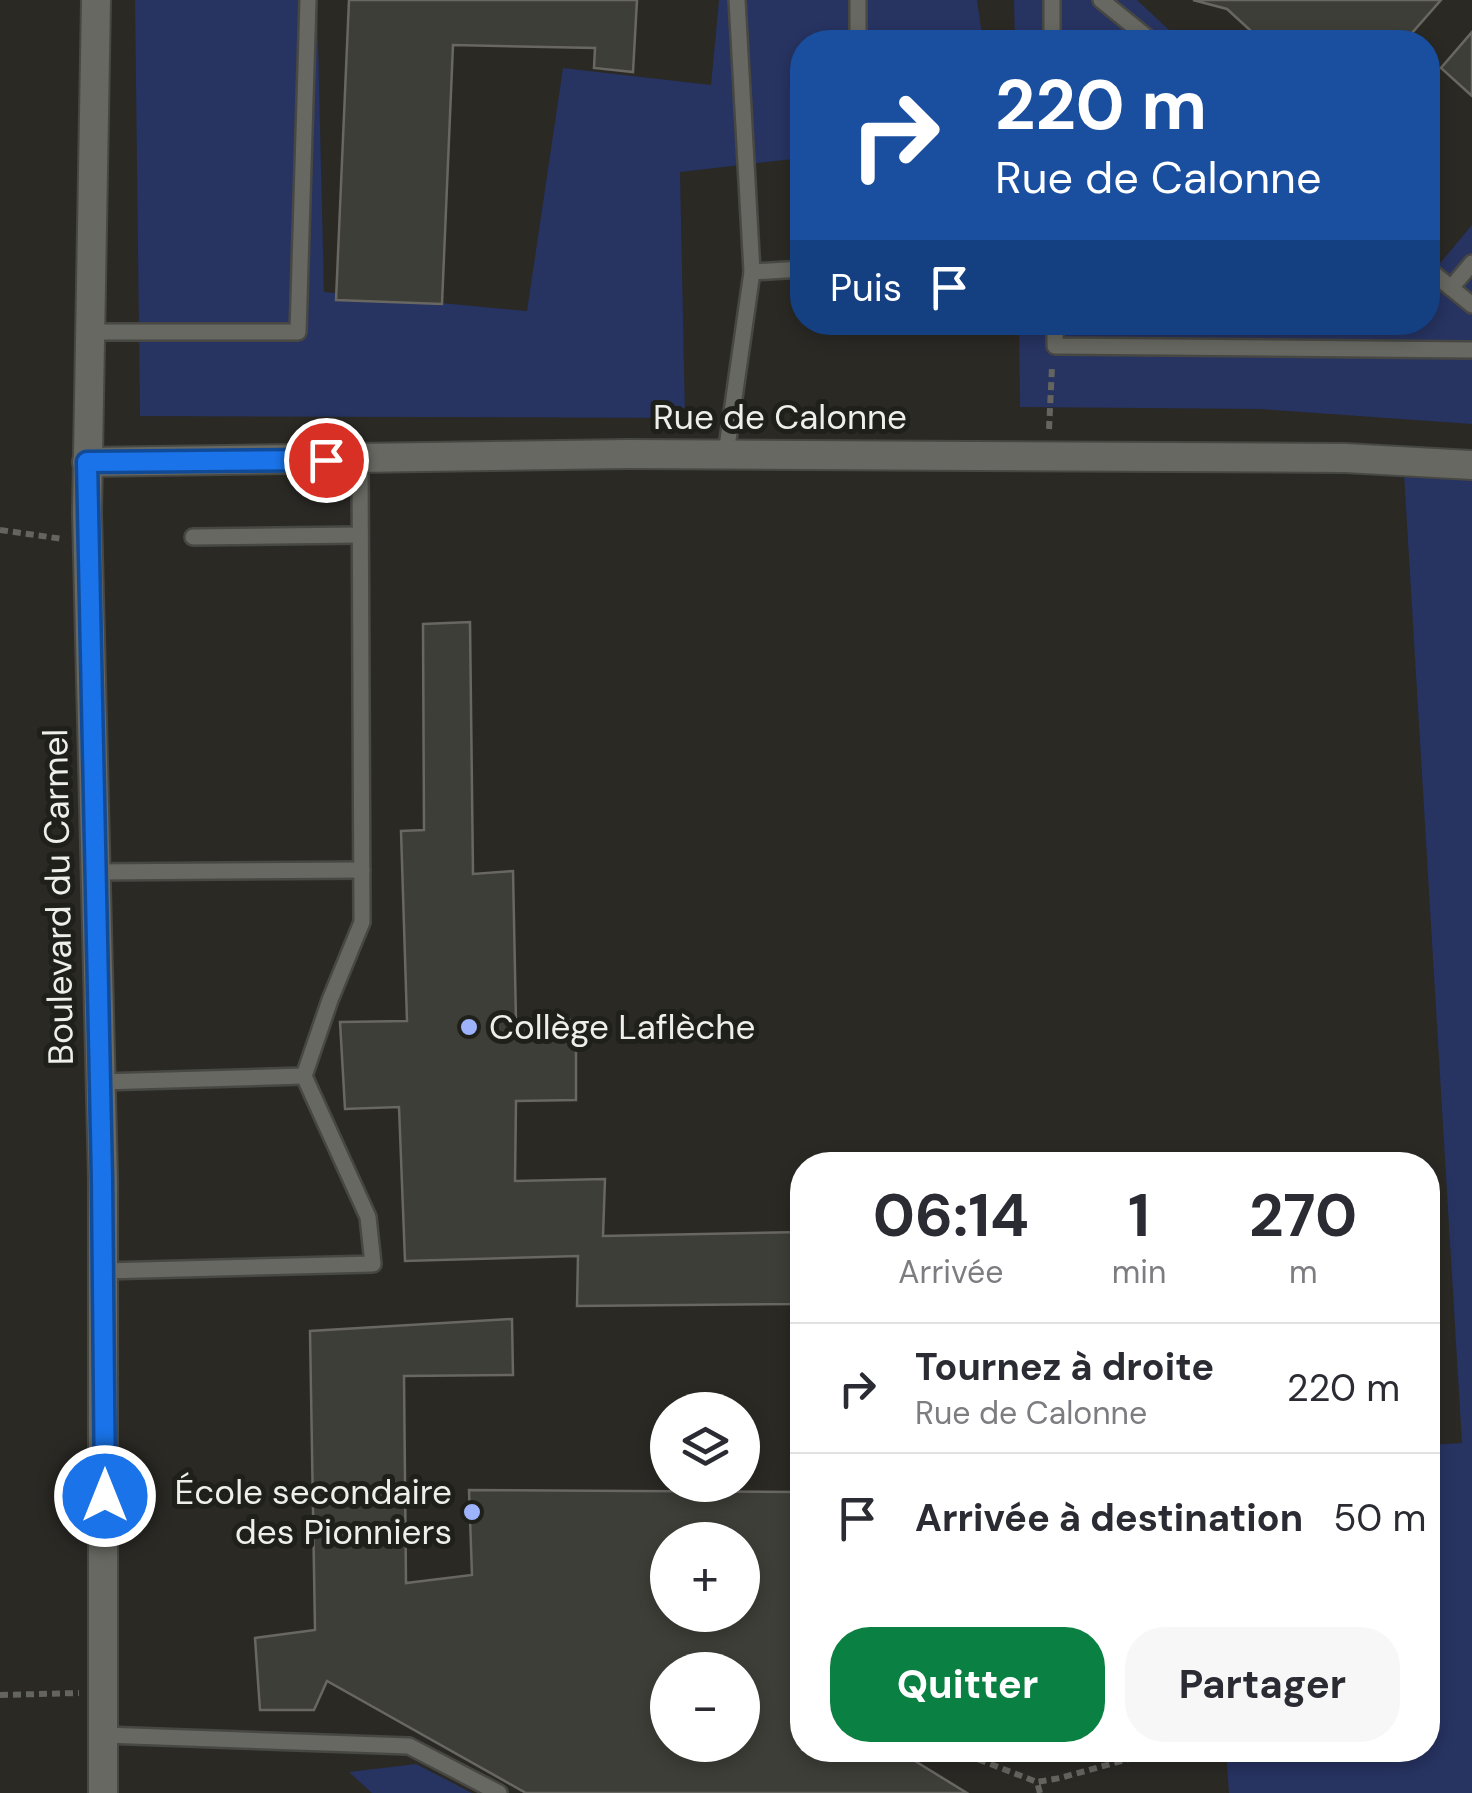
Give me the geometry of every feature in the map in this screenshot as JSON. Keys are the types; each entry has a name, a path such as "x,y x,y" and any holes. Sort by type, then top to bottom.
{"street":[{"name":"Boulevard du Carmel","path":"96,0 87,543 104,1271 103,1793"},
{"name":"Rue de Calonne","path":"87,462 726,454 1345,458 1472,465"}],"lane":[{"path":"90,332 298,332 308,0"},
{"path":"726,454 752,272 737,0"},
{"path":"858,0 858,30"},
{"path":"1052,0 1052,30"},
{"path":"1101,0 1137,30"},
{"path":"1452,288 1472,263"},
{"path":"752,272 790,270"},
{"path":"1440,278 1472,305"},
{"path":"1055,335 1055,346 1472,350"},
{"path":"104,1271 373,1264 368,1217 304,1076 362,922 360,459"},
{"path":"193,538 360,535"},
{"path":"96,872 362,870"},
{"path":"100,1082 304,1076"},
{"path":"104,1735 409,1746 498,1793"}],"path":[{"path":"1050,456 1050,388 1055,346"},
{"path":"0,530 87,543"},
{"path":"0,1695 105,1693"},
{"path":"985,1762 1036,1782 1118,1762"},
{"path":"1036,1782 1040,1793"}],"shaded area":[{"path":"135,0 317,0 324,292 527,311 563,68 711,85 719,0 977,0 981,30 790,30 790,159 680,172 685,418 140,416"},
{"path":"1014,0 1137,0 1169,30 1015,30"},
{"path":"1472,225 1472,424 1261,409 1020,407 1019,335 1440,335 1440,263"},
{"path":"1472,473 1472,1793 1229,1793 1227,1762 1440,1762 1440,1444 1462,1443 1404,474"},
{"path":"416,1764 472,1793 372,1793 349,1772"}],"building":[{"path":"349,0 637,0 633,72 594,68 595,48 453,45 442,304 336,300"},
{"path":"1193,0 1441,0 1415,30 1250,30 1227,9"},
{"path":"1472,32 1472,96 1441,68"},
{"path":"470,622 473,874 513,871 516,1021 576,1020 576,1100 516,1101 515,1181 605,1179 603,1236 790,1232 790,1304 577,1306 578,1256 405,1261 399,1107 345,1109 340,1022 407,1021 401,831 424,830 423,624"},
{"path":"512,1319 513,1375 404,1376 406,1583 472,1575 469,1490 650,1491 650,1502 760,1502 760,1492 790,1492 790,1762 917,1762 967,1793 526,1793 327,1681 314,1710 260,1710 255,1638 315,1630 310,1331"}],"place":[{"name":"Collège Laflèche","path":"469,1027"},
{"name":"École secondaire des Pionniers","path":"472,1512"}],"route":[{"path":"105,1496 87,462 326,460"}]}
